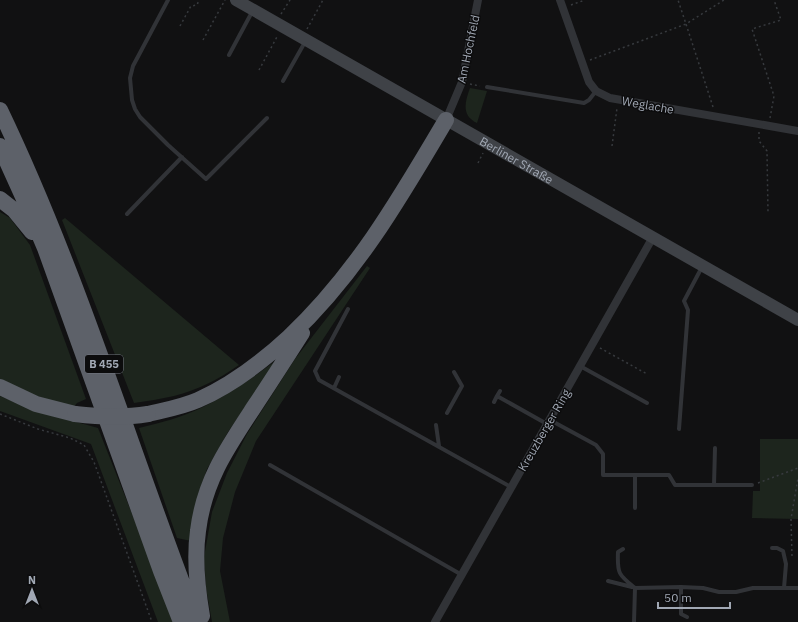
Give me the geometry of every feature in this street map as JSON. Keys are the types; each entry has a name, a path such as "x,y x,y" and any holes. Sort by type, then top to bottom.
{"highway":[{"name":"B 455","path":"0,110 33,182 71,276 197,622"},
{"path":"0,387 36,404 75,414 106,417 123,417 148,414 177,407 216,392 234,381 278,348 319,307 355,264 378,232 446,120"},
{"name":"B 455","path":"0,146 45,248 161,571 181,622"},
{"path":"0,199 22,218 45,248"},
{"path":"204,622 197,582 196,546 200,516 208,486 214,471 228,446 319,307"}],"street":[{"name":"Berliner Straße","path":"236,0 798,320"},
{"name":"Am Hochfeld","path":"446,120 462,82 478,0"},
{"path":"560,0 589,82 596,91"},
{"name":"Weglache","path":"596,91 617,100 798,131"},
{"name":"Kreuzberger Ring","path":"435,622 653,237"}],"lane":[{"path":"168,0 136,58 130,78 132,100 135,109 150,127 206,178 267,118"},
{"path":"229,55 253,10"},
{"path":"283,81 304,39"},
{"path":"487,87 584,103 589,100 596,91"},
{"path":"127,214 182,157"},
{"path":"679,429 688,310 684,301 703,266"},
{"path":"348,309 315,371 319,380 511,487"},
{"path":"580,366 647,403"},
{"path":"447,413 462,386 454,372"},
{"path":"334,388 340,377"},
{"path":"494,402 500,391"},
{"path":"497,396 596,446 603,454 603,475 669,475 675,485 752,485"},
{"path":"436,425 439,446"},
{"path":"714,448 714,485"},
{"path":"270,465 462,574"},
{"path":"635,475 635,508"},
{"path":"772,548 777,548 783,551 786,564 784,588"},
{"path":"623,549 618,552 617,564 620,576 635,588"},
{"path":"608,581 635,588 703,588 719,592 736,592 753,588 798,588"},
{"path":"681,587 681,614 688,617"},
{"path":"634,622 635,588"}],"path":[{"path":"180,26 192,6 197,5 199,0"},
{"path":"203,40 225,0"},
{"path":"259,70 290,0"},
{"path":"304,39 322,0"},
{"path":"579,2 584,0"},
{"path":"678,0 716,117"},
{"path":"600,56 686,24 724,0"},
{"path":"768,126 774,96 752,29 781,20 774,0"},
{"path":"462,82 487,87"},
{"path":"612,146 617,100"},
{"path":"760,124 759,141 767,151 768,213"},
{"path":"593,344 647,374"},
{"path":"0,414 38,429 70,438 84,445 94,462 152,622"},
{"path":"752,485 798,468"},
{"path":"792,557 791,519 798,478"}],"shaded area":[{"path":"470,88 487,91 477,123 468,116 466,112 466,103"},
{"path":"0,212 10,218 30,245 86,399 77,403 73,408 0,384"},
{"path":"65,218 239,365 224,375 183,394 134,403 62,220"},
{"path":"367,266 370,268 256,441 235,492 223,538 220,571 230,622 212,622 206,588 204,557 212,512 227,473 247,434 295,359"},
{"path":"278,359 228,432 207,469 199,492 191,541 177,538 139,428 163,422 195,411 223,397"},
{"path":"0,396 36,410 98,428 175,622 158,622 91,444 0,411"},
{"path":"760,439 798,439 798,519 752,518 753,491 760,491"}]}
